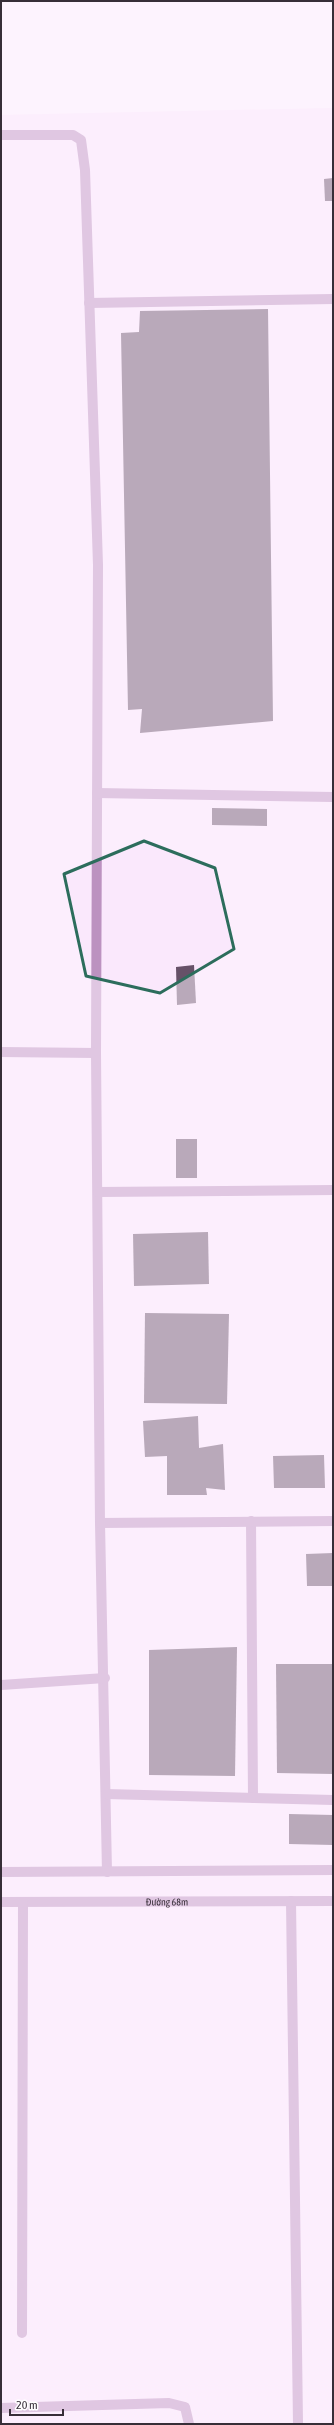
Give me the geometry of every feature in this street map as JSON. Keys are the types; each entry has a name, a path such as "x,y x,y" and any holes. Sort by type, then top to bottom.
{"street":[{"path":"1,135 73,135 81,140 85,170 98,565 96,1053 100,1523 105,1678 107,1872"},
{"path":"89,303 333,300"},
{"path":"97,793 333,797"},
{"path":"1,1052 96,1053"},
{"path":"98,1192 333,1190"},
{"path":"251,1521 253,1798"},
{"path":"100,1523 333,1521"},
{"path":"1,1686 105,1678"},
{"path":"106,1794 333,1800"},
{"path":"1,1872 333,1870"},
{"path":"291,1901 298,2424"},
{"name":"Đường 68m","path":"1,1902 333,1901"},
{"path":"22,2333 23,1902"},
{"path":"1,2408 169,2403 185,2407 189,2424"}],"highlighted area":[{"path":"144,841 215,868 234,949 160,993 86,976 64,874"}],"shaded area":[{"path":"333,108 333,2424 1,2424 1,115"}],"building":[{"path":"333,178 333,201 325,201 324,179"},
{"path":"268,309 273,721 140,733 142,709 128,710 121,333 139,332 140,311"},
{"path":"212,808 267,809 267,826 212,825"},
{"path":"194,965 196,1003 177,1005 176,967"},
{"path":"176,1139 197,1139 197,1178 176,1178"},
{"path":"208,1232 209,1284 134,1286 133,1234"},
{"path":"145,1313 229,1314 227,1404 144,1403"},
{"path":"198,1416 199,1448 223,1444 225,1490 206,1488 207,1495 167,1495 167,1456 145,1457 143,1421"},
{"path":"324,1455 325,1488 274,1488 273,1456"},
{"path":"333,1553 333,1586 307,1586 306,1554"},
{"path":"237,1647 235,1776 149,1775 149,1650"},
{"path":"276,1664 333,1664 333,1774 277,1773"},
{"path":"289,1814 333,1815 333,1845 289,1844"}]}
